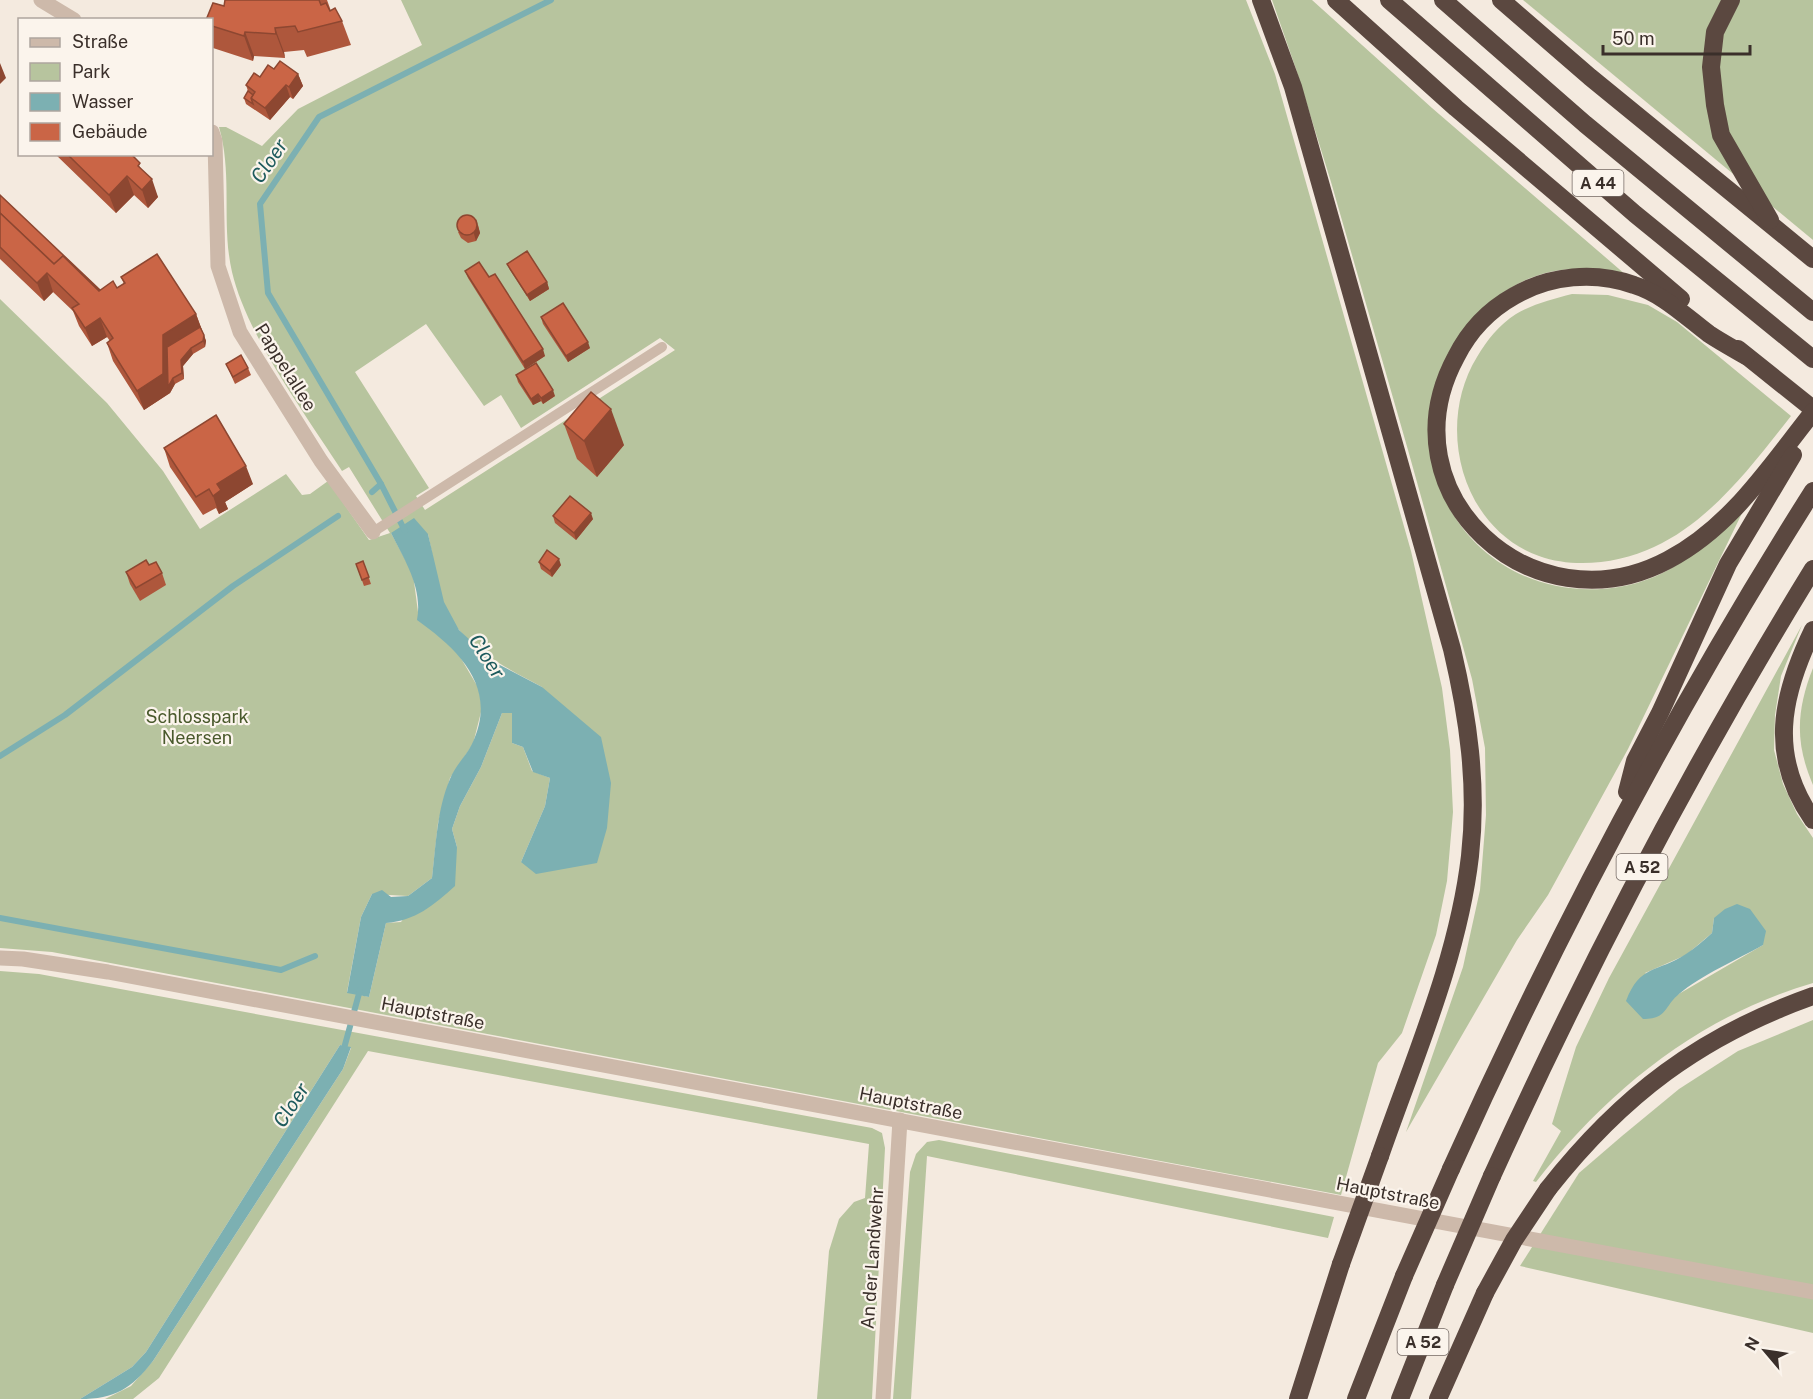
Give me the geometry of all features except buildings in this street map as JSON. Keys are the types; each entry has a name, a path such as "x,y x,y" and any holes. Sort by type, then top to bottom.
{"highway":[{"path":"1261,0 1277,40 1299,110 1452,649 1469,731 1473,816 1464,895 1439,986 1341,1264 1298,1399"},
{"path":"1336,0 1456,108 1746,356 1813,410 1728,564 1660,713 1635,761 1622,818"},
{"name":"A 44","path":"1389,0 1635,214 1813,359"},
{"name":"A 44","path":"1443,0 1602,139 1813,312"},
{"path":"1501,0 1599,85 1813,259"},
{"path":"1731,0 1715,32 1711,67 1715,105 1721,135 1775,229"},
{"path":"1746,356 1710,335 1670,303 1634,284 1582,277 1562,279 1522,292 1503,302 1473,331 1450,368 1442,387 1438,407 1438,448 1449,490 1461,512 1478,532 1518,563 1566,578 1591,580 1617,577 1667,560 1696,542 1724,519 1750,492 1813,420"},
{"name":"A 52","path":"1356,1399 1404,1276 1528,1001 1622,818 1699,679 1813,491"},
{"name":"A 52","path":"1400,1399 1445,1285 1492,1176 1571,1007 1675,805 1813,569"},
{"path":"1813,630 1789,687 1783,728 1787,767 1794,789 1813,820"},
{"path":"1438,1399 1485,1293 1514,1240 1548,1189 1592,1135 1644,1087 1709,1042 1780,1008 1813,996"},
{"path":"1780,1008 1813,1005"}],"street":[{"path":"41,0 71,18"},
{"name":"Pappelallee","path":"213,135 218,266 240,332 321,461 373,532"},
{"name":"Hauptstraße","path":"0,958 108,972 1813,1292"},
{"name":"An der Landwehr","path":"883,1399 900,1120"}],"lane":[{"path":"373,532 662,347"}],"green space":[{"name":"Schlosspark Neersen","path":"401,0 1246,0 1275,74 1411,551 1442,688 1450,750 1453,812 1447,881 1436,935 1402,1033 1378,1063 1341,1195 52,952 0,948 0,299 107,403 163,471 200,529 286,474 302,495 310,494 328,481 369,540 390,533 349,467 342,471 295,400 250,322 232,272 229,254 225,163 219,127 226,127 262,146 298,109 422,45","holes":["426,324 484,406 501,395 521,428 660,338 675,350 425,510 416,496 429,488 355,372","391,533 428,534 443,602 460,631 471,643 498,663 542,687 596,863 521,862 545,806 550,778 532,771 523,747 512,743 512,713 502,713 481,767 460,806 452,829 457,847 401,922 386,923 369,997 347,992 361,917 372,894 408,896 432,878 438,823 450,778 473,744 482,708 479,689 459,655 418,612 413,574"]},
{"path":"1272,0 1312,0 1432,108 1626,275 1572,269 1536,276 1519,283 1489,303 1464,329 1454,344 1435,391 1430,437 1437,481 1457,520 1486,552 1524,576 1568,588 1619,587 1655,577 1688,558 1744,509 1628,749 1548,895 1517,940 1406,1132 1463,967 1480,890 1486,815 1485,748 1472,679 1408,450 1331,182"},
{"path":"1523,0 1813,0 1813,240"},
{"path":"1572,294 1608,295 1648,305 1677,322 1791,416 1730,490 1675,536 1641,553 1612,560 1582,563 1539,556 1512,542 1490,523 1474,499 1463,472 1458,442 1458,413 1464,384 1489,339 1504,323 1523,310"},
{"path":"1802,625 1781,676 1775,715 1774,750 1783,784 1797,814 1813,838 1813,983 1771,997 1732,1015 1694,1036 1659,1060 1625,1087 1564,1148 1536,1182 1533,1181 1561,1131 1552,1124 1576,1047 1609,978","holes":["1714,918 1763,945 1677,995 1645,973 1686,955 1712,933"]},
{"path":"1813,668 1813,785 1803,755 1800,727 1803,699"},
{"path":"0,971 39,974 872,1128 882,1133 885,1148 872,1399 817,1399 829,1251 839,1219 854,1202 865,1198 869,1144 368,1051 159,1378 133,1399 105,1399 131,1386 153,1361 343,1069 351,1048 340,1045 146,1352 132,1367 80,1399 0,1399"},
{"path":"1813,1020 1813,1333 1520,1266 1579,1173 1622,1136 1679,1089 1738,1051"},
{"path":"939,1140 1334,1217 1328,1238 927,1156 911,1399 893,1399 910,1172 916,1154 927,1142"}],"water":[{"path":"414,518 428,534 444,602 459,630 494,662 542,687 601,737 611,783 607,828 597,863 536,874 521,862 545,806 550,778 533,772 523,747 512,743 512,713 502,713 481,767 460,806 452,829 457,847 455,886 432,906 406,919 386,923 369,997 347,993 361,917 372,894 382,890 391,897 408,896 432,878 442,802 452,774 472,744 479,724 481,705 478,688 460,658 447,644 417,620 417,597 412,575 391,533"},
{"path":"1737,904 1750,909 1766,931 1763,945 1688,987 1657,1017 1643,1019 1626,1001 1637,981 1650,971 1676,960 1693,949 1712,933 1714,918 1725,909"},
{"path":"340,1045 351,1047 343,1069 153,1361 137,1379 121,1391 103,1397 80,1399 132,1367 146,1352"}],"waterway":[{"name":"Cloer","path":"405,531 381,484 268,293 260,204 319,117 551,0"},
{"path":"372,492 381,484"},
{"path":"0,756 65,715 233,586 338,516"},
{"path":"0,918 281,970 315,956"},
{"name":"Cloer","path":"343,1052 360,990"}]}
